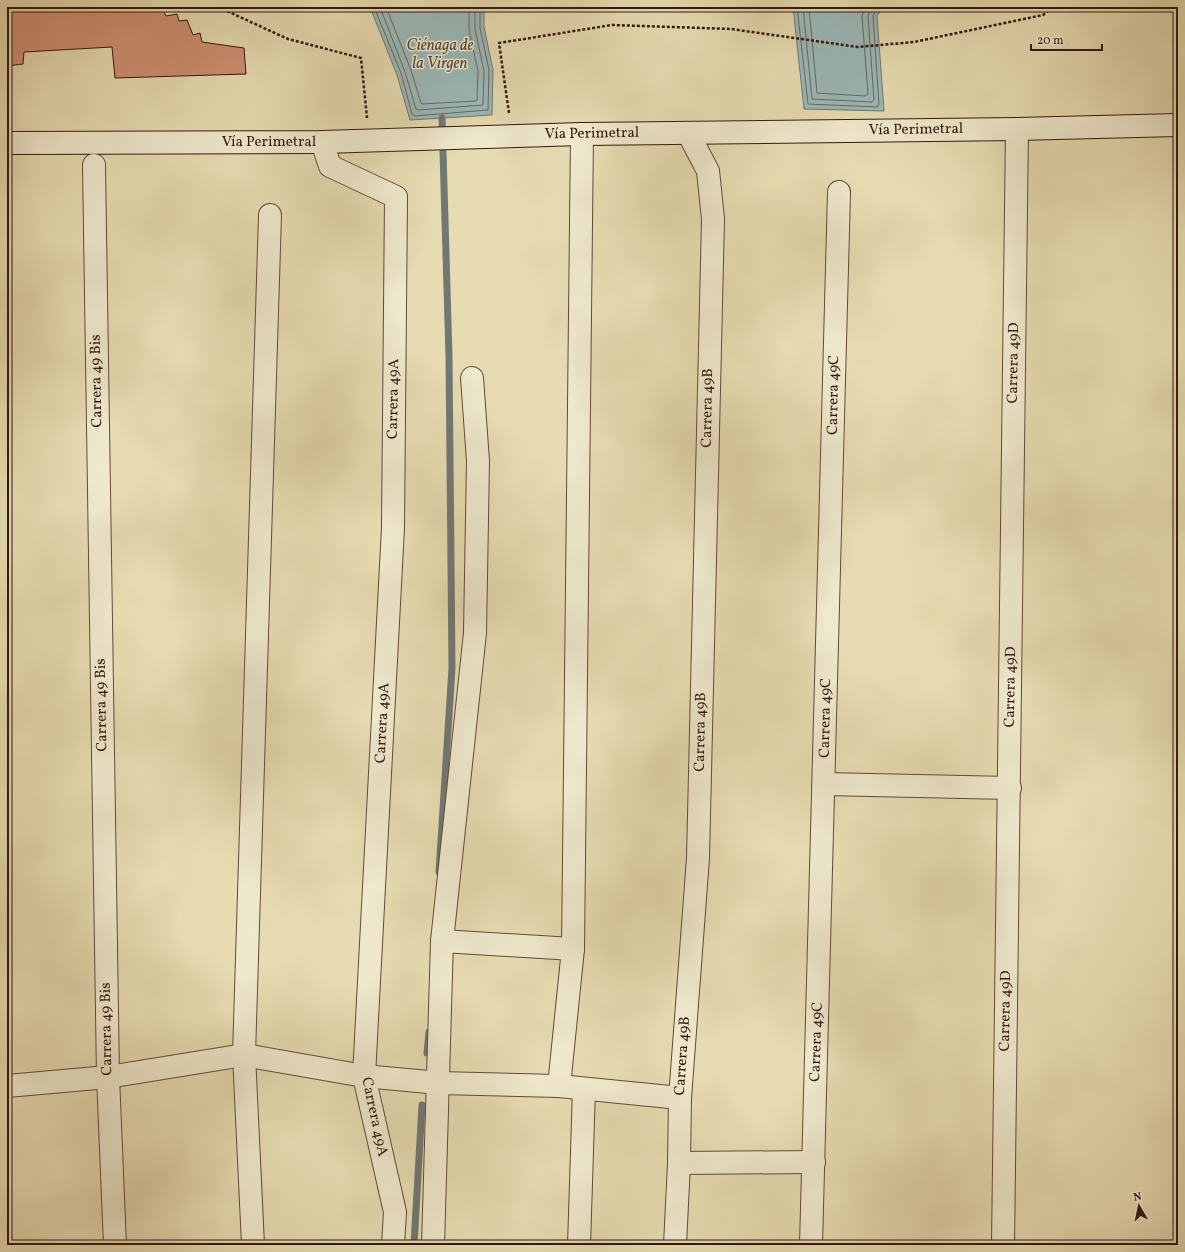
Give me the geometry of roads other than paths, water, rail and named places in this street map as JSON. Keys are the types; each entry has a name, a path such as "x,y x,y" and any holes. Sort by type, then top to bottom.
{"street":[{"name":"Vía Perimetral","path":"7,143 322,142 582,134 1017,129 1178,125"},
{"name":"Carrera 49D","path":"1003,1245 1010,788 1017,129"},
{"name":"Carrera 49B","path":"674,1245 679,1163 680,1098 698,858 713,219 708,171 688,133"},
{"path":"559,1086 574,949 582,134"},
{"name":"Carrera 49A","path":"322,142 330,166 396,197 393,528 364,1076 395,1212 393,1245"},
{"name":"Carrera 49 Bis","path":"94,166 108,1077 115,1245"},
{"name":"Carrera 49C","path":"812,1245 839,192"},
{"path":"253,1245 244,1055 270,215"},
{"path":"433,1245 439,1083 442,941 474,633 478,461 472,378"},
{"path":"824,784 1010,788"},
{"path":"442,941 574,949"},
{"path":"7,1086 108,1077 244,1055 364,1076 439,1083 559,1086 680,1098"},
{"path":"579,1245 584,1089"},
{"path":"679,1163 814,1162"}],"water":[{"name":"Ciénaga de la Virgen","path":"370,7 484,7 484,27 493,70 492,115 410,120 397,75"},
{"path":"793,7 883,7 877,16 884,111 804,109"}],"waterway":[{"path":"439,872 452,668 449,356 442,118"},
{"path":"427,1053 429,1032"},
{"path":"414,1245 422,1105"}]}
